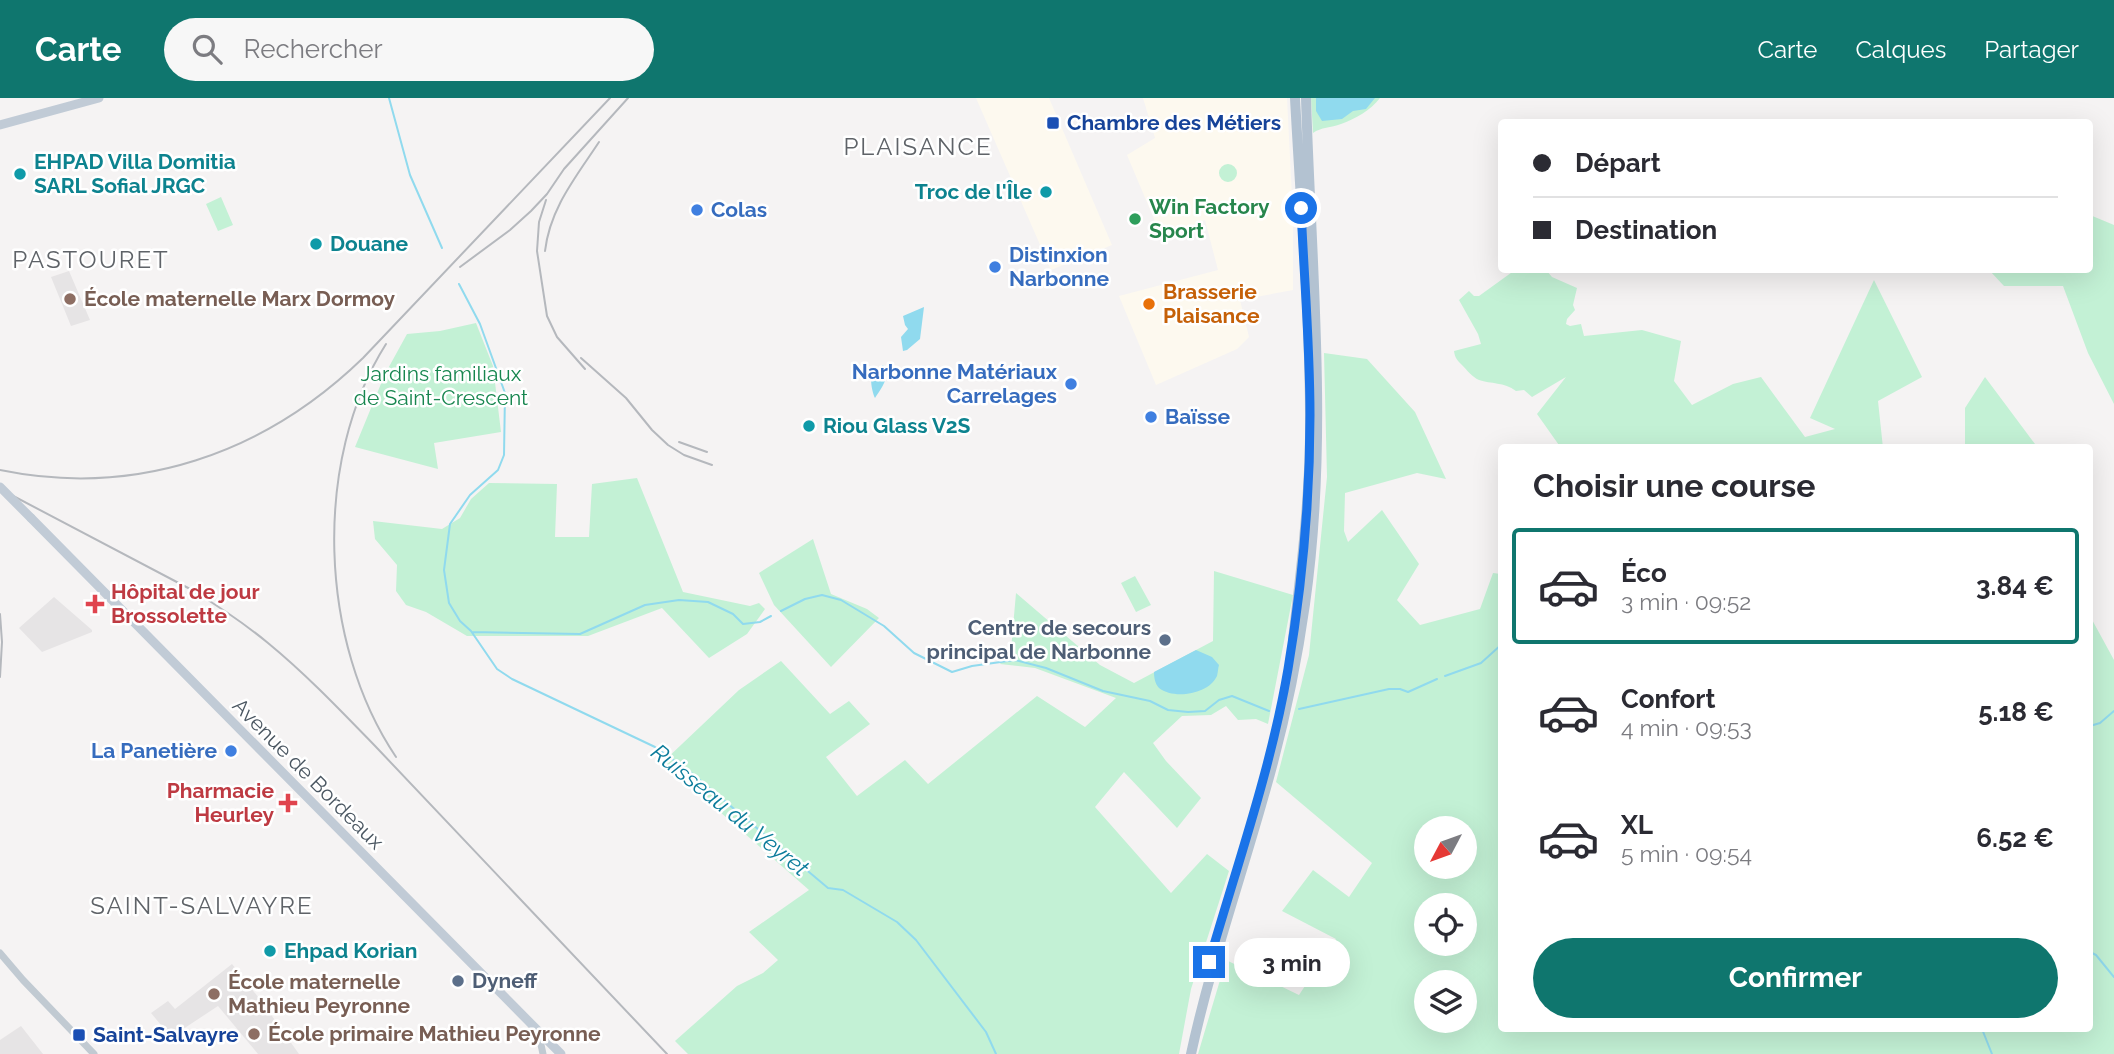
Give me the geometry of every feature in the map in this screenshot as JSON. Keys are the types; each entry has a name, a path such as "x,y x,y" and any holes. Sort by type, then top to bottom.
{"main road":[{"path":"0,125 99,98"},
{"path":"1189,1054 1203,982 1271,749 1288,671 1301,569 1308,498 1310,413 1295,98"},
{"path":"1189,1054 1268,780 1293,670 1310,568 1318,442 1306,98"},
{"name":"Avenue de Bordeaux","path":"0,487 561,1054"}],"street":[{"path":"0,953 94,1054"},
{"path":"520,1013 536,1032 543,1054"}],"shaded area":[{"path":"976,98 1049,98 1112,245 1051,270"},
{"path":"1143,98 1287,98 1293,217 1293,290 1240,300 1249,337 1237,349 1156,385 1119,296 1218,270 1205,220 1162,238 1127,155 1155,138"},
{"name":"École maternelle Marx Dormoy","path":"69,271 90,320 71,326 51,277"},
{"path":"54,597 92,632 42,652 19,628"},
{"path":"232,964 299,1054 258,1054 218,1006 171,1037 151,1013 168,1001 175,1009"},
{"path":"21,1026 43,1054 0,1054 0,1040"}],"green space":[{"path":"1311,98 1380,98 1357,117 1313,133"},
{"path":"1228,164 1234,167 1237,173 1234,179 1228,182 1222,179 1219,173 1222,167"},
{"path":"221,197 233,225 218,231 206,204"},
{"path":"2093,216 2114,225 2114,404 2088,353 2063,286 2004,286 1992,273 2093,273"},
{"path":"1511,273 1549,273 1577,288 1573,305 1575,310 1566,324 1581,324 1584,336 1642,330 1681,341 1674,381 1692,405 1733,384 1761,377 1805,437 1835,429 1810,418 1874,280 1922,377 1878,401 1883,444 1558,444 1537,414 1566,377 1532,397 1524,390 1516,391 1507,386 1476,379 1456,357 1454,351 1481,344 1459,300 1469,291 1474,296 1479,296"},
{"name":"Jardins familiaux de Saint-Crescent","path":"476,323 493,366 501,432 434,443 438,469 355,447 385,374 407,334 440,331"},
{"path":"1324,353 1367,359 1415,412 1446,479 1417,473 1345,493 1344,531 1348,542 1382,510 1419,564 1397,600 1420,625 1480,609 1493,573 1498,574 1498,1032 2093,1032 2093,622 2114,660 2114,1054 1198,1054 1226,960 1299,995 1336,939 1282,911 1313,870 1349,897 1372,863 1276,782 1309,655 1327,477"},
{"path":"1985,377 2035,444 1965,444 1965,408"},
{"path":"637,478 683,592 750,606 759,603 765,609 747,634 709,658 662,608 588,636 467,636 426,612 406,605 396,591 397,565 375,539 373,521 442,529 460,518 471,499 489,483 557,484 555,537 589,537 592,484"},
{"path":"813,539 831,594 867,609 879,618 831,667 774,605 759,573"},
{"path":"1214,571 1293,595 1268,724 1256,719 1238,720 1226,706 1211,715 1182,716 1153,743 1201,798 1177,828 1124,772 1095,807 1171,893 1207,854 1229,871 1191,989 1179,1054 688,1054 675,1041 737,986 763,973 778,960 749,932 809,890 663,762 739,690 781,661 830,714 849,701 870,724 826,757 857,796 905,760 928,784 1037,696 1085,727 1116,698 1035,668 1000,664 1011,650 1016,593 1100,665 1134,683 1213,641"},
{"path":"1135,576 1151,605 1136,612 1121,583"}],"water":[{"path":"1316,98 1375,98 1366,109 1353,111 1342,119 1322,121 1316,111"},
{"path":"924,307 920,339 903,351 901,337 908,329 903,316"},
{"path":"883,365 886,377 875,398 871,384 872,373"},
{"path":"1196,650 1212,657 1219,665 1213,682 1199,691 1182,694 1165,692 1159,688 1154,672"}],"waterway":[{"name":"Ruisseau du Veyret","path":"389,98 410,175 442,248"},
{"name":"Ruisseau du Veyret","path":"459,284 480,324 505,393 504,455 498,470 470,495 450,524 444,570 449,603 460,621 471,631 497,669 512,679 655,747 689,771 828,888 843,890 897,922 916,940 986,1032 996,1054"},
{"path":"781,611 805,599 822,595 841,600 884,626 914,653 952,672 972,666 1015,660 1046,668 1103,691 1150,701 1168,710 1205,711 1219,700 1232,696 1269,711"},
{"path":"472,632 580,634 645,605 679,600 708,602 733,614 743,624 760,622 771,616"},
{"path":"1445,676 1481,663 1498,648"},
{"path":"1299,709 1389,689 1408,692 1437,679"},
{"path":"2093,725 2100,723 2114,711"},
{"path":"2093,954 2114,977"},
{"path":"1983,1032 1992,1054"}],"railway":[{"path":"0,470 51,477 100,478 149,472 195,460 240,443 284,420 325,392 363,358 610,98"},
{"path":"460,267 531,211 564,169 628,98"},
{"path":"545,251 558,207 599,142"},
{"path":"546,200 539,222 537,251 547,316 557,337 585,369"},
{"path":"386,344 362,391 346,442 336,496 334,552 339,607 352,661 370,711 396,757"},
{"path":"581,358 626,398 668,445 684,455 712,465"},
{"path":"679,442 707,452"},
{"path":"0,489 192,590 240,622 282,655 377,748 667,1054"},
{"path":"0,614 0,677"}],"place":[{"name":"Chambre des Métiers","path":"1053,123"},
{"name":"EHPAD Villa Domitia SARL Sofial JRGC","path":"20,174"},
{"name":"Troc de l'Île","path":"1046,192"},
{"name":"Colas","path":"697,210"},
{"name":"Win Factory Sport","path":"1135,219"},
{"name":"Douane","path":"316,244"},
{"name":"Distinxion Narbonne","path":"995,267"},
{"name":"École maternelle Marx Dormoy","path":"70,299"},
{"name":"Brasserie Plaisance","path":"1149,304"},
{"name":"Narbonne Matériaux Carrelages","path":"1071,384"},
{"name":"Baïsse","path":"1151,417"},
{"name":"Riou Glass V2S","path":"809,426"},
{"name":"Hôpital de jour Brossolette","path":"95,604"},
{"name":"Centre de secours principal de Narbonne","path":"1165,640"},
{"name":"La Panetière","path":"231,751"},
{"name":"Pharmacie Heurley","path":"288,803"},
{"name":"Ehpad Korian","path":"270,951"},
{"name":"Dyneff","path":"458,981"},
{"name":"École maternelle Mathieu Peyronne","path":"214,994"},
{"name":"École primaire Mathieu Peyronne","path":"254,1034"},
{"name":"Saint-Salvayre","path":"79,1035"}],"district":[{"name":"PLAISANCE","path":"918,147"},
{"name":"PASTOURET","path":"91,260"},
{"name":"SAINT-SALVAYRE","path":"202,906"}],"route":[{"path":"1209,962 1271,749 1288,671 1305,540 1310,413 1301,208"}]}
